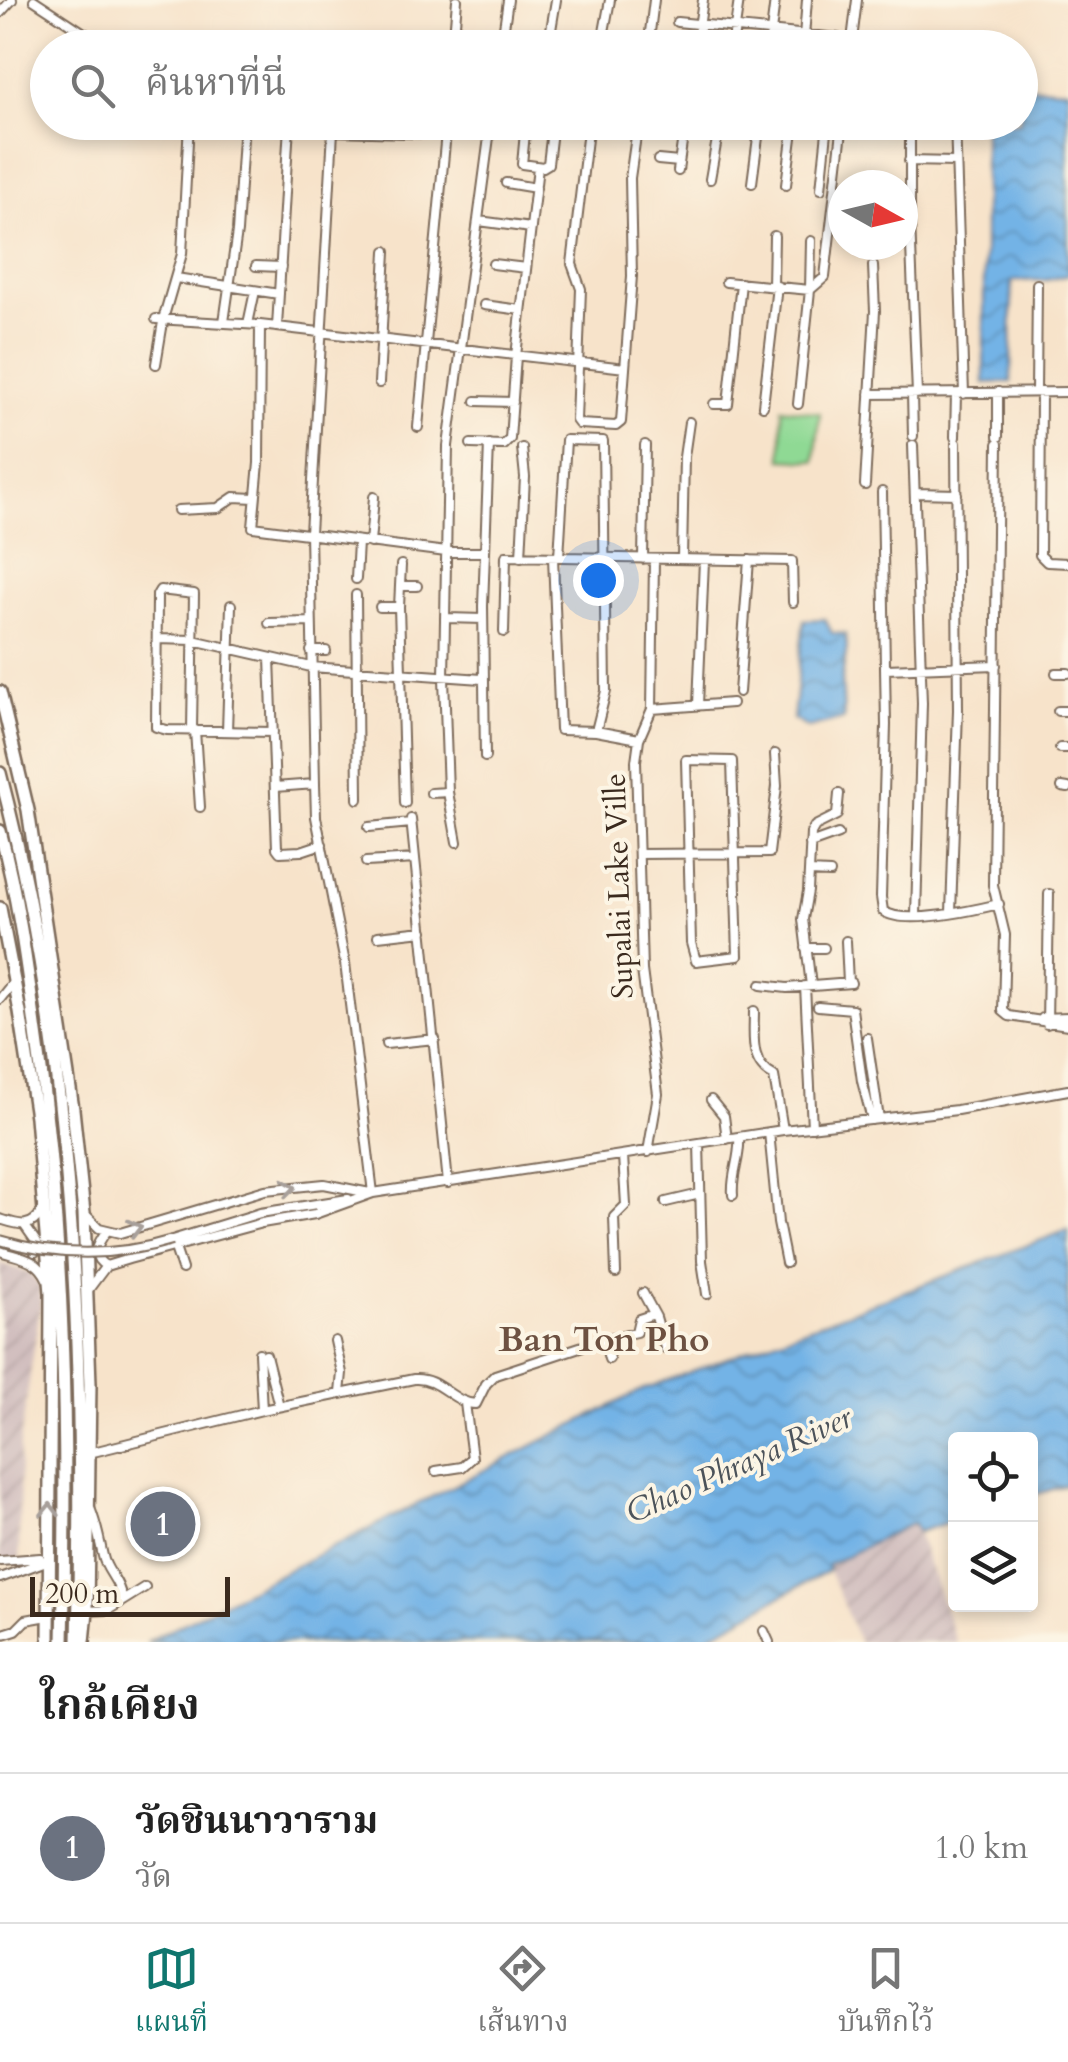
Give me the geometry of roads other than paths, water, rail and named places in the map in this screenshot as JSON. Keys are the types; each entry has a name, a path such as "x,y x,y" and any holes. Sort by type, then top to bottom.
{"main road":[{"path":"0,692 22,775 32,1000 57,1207 72,1394 81,1642"},
{"path":"0,773 24,877 62,1113 74,1274 63,1642"},
{"path":"0,831 24,877 56,980 84,1213 89,1453 87,1611 81,1642"},
{"path":"0,908 24,1035 51,1293 48,1642"},
{"path":"39,964 56,980"},
{"path":"24,1035 32,1000"},
{"path":"72,1394 88,1318"},
{"path":"52,1319 72,1394"}],"street":[{"path":"0,12 12,0"},
{"path":"34,0 80,30"},
{"path":"454,30 457,0"},
{"path":"504,30 508,0"},
{"path":"551,30 556,0"},
{"path":"604,30 610,0"},
{"path":"650,30 654,0"},
{"path":"699,30 703,0"},
{"path":"736,28 739,0"},
{"path":"771,30 775,0"},
{"path":"805,30 808,0"},
{"path":"853,30 857,0"},
{"path":"677,22 754,30"},
{"path":"156,364 160,320 176,278 183,244 188,140"},
{"path":"224,322 242,140"},
{"path":"276,328 288,140"},
{"path":"333,140 310,536 315,784 322,844 346,962 373,1193"},
{"path":"418,427 445,140"},
{"path":"457,842 448,792 444,678 448,446 489,140"},
{"path":"524,140 521,161 538,167 548,164 551,140"},
{"path":"587,140 572,264 581,290 576,420 579,424 620,426 632,276 630,178 635,140"},
{"path":"658,160 678,166 682,140"},
{"path":"710,179 717,140"},
{"path":"752,183 758,140"},
{"path":"786,185 792,140"},
{"path":"821,189 826,140"},
{"path":"726,282 810,290 824,277 841,140"},
{"path":"910,140 913,441 922,667 916,916"},
{"path":"952,913 958,666 956,440 960,394 955,140"},
{"path":"909,161 955,162"},
{"path":"472,444 508,444 538,167"},
{"path":"506,182 536,188"},
{"path":"478,220 531,228"},
{"path":"763,406 775,286 774,236"},
{"path":"798,404 811,240"},
{"path":"379,383 386,251"},
{"path":"493,264 526,268"},
{"path":"256,266 280,267"},
{"path":"865,485 875,311 873,266"},
{"path":"176,278 279,294"},
{"path":"714,404 728,404 741,283"},
{"path":"1037,284 1040,556 1047,562 1068,562"},
{"path":"248,324 255,291"},
{"path":"484,305 521,310"},
{"path":"160,320 260,325 625,368"},
{"path":"260,325 259,463 253,527 446,552 485,552"},
{"path":"998,392 993,885 1005,934 1003,1011 1009,1016 1068,1025"},
{"path":"870,394 1068,392"},
{"path":"476,401 513,402"},
{"path":"682,559 684,457 689,422"},
{"path":"596,731 606,691 603,441 566,440 556,557 560,730 596,731 639,739"},
{"path":"485,756 482,679 489,444"},
{"path":"642,559 644,445"},
{"path":"521,557 525,477 522,448"},
{"path":"259,463 272,465"},
{"path":"882,492 886,669 881,905 892,917 952,913 998,904"},
{"path":"916,494 957,494"},
{"path":"178,510 218,508 234,497 255,498"},
{"path":"370,543 374,497"},
{"path":"358,528 372,529"},
{"path":"356,579 358,542"},
{"path":"504,632 506,556 792,561 792,602"},
{"name":"Supalai Lake Ville","path":"648,1152 658,1094 642,970 639,739 652,708 654,559"},
{"path":"698,705 704,560"},
{"path":"740,692 749,560"},
{"path":"401,565 404,804"},
{"path":"400,586 417,586"},
{"path":"200,806 194,730 194,594 164,590 156,595 156,728 194,730 273,732"},
{"path":"356,595 358,799"},
{"path":"227,731 231,606"},
{"path":"380,607 399,607"},
{"path":"446,618 483,619"},
{"path":"269,623 310,622"},
{"path":"158,639 193,640 311,667 482,679"},
{"path":"310,650 326,650"},
{"path":"270,658 278,851 301,851 322,844"},
{"path":"886,669 996,665"},
{"path":"1056,673 1068,673"},
{"path":"652,708 732,703"},
{"path":"639,854 770,853 775,754"},
{"path":"686,760 732,762 734,853 738,956 696,961 691,943 686,760"},
{"path":"274,787 315,784"},
{"path":"431,792 448,792"},
{"path":"812,1127 803,919 812,828 837,814 839,794"},
{"path":"369,827 411,821 448,1183"},
{"path":"810,844 838,834"},
{"path":"366,862 416,860"},
{"path":"810,872 830,873"},
{"path":"1044,1020 1049,894"},
{"path":"378,936 423,930"},
{"path":"761,985 787,988 849,983 846,942"},
{"path":"806,948 824,948"},
{"path":"0,978 14,980 0,999"},
{"path":"818,1006 852,1009 862,1080 876,1119"},
{"path":"754,1011 755,1055 764,1071 774,1076 783,1130"},
{"path":"1044,1020 1068,1017"},
{"path":"866,1038 876,1119"},
{"path":"386,1044 435,1039"},
{"path":"200,1235 210,1226 260,1213 373,1193 1068,1090"},
{"path":"710,1100 724,1116 727,1139"},
{"path":"769,1132 786,1262"},
{"path":"733,1195 739,1137"},
{"path":"699,1144 707,1294"},
{"path":"616,1273 614,1216 626,1205 623,1156"},
{"path":"84,1213 106,1232 128,1232 252,1193 293,1186 324,1184 373,1193"},
{"path":"666,1202 700,1194"},
{"path":"87,1290 106,1266 200,1235 315,1214 353,1199"},
{"path":"0,1219 25,1226 34,1223 44,1208"},
{"path":"25,1226 37,1243 31,1260"},
{"path":"106,1232 96,1249 98,1259 106,1266"},
{"path":"0,1240 82,1253 174,1244"},
{"path":"174,1244 182,1269"},
{"path":"0,1251 31,1260 46,1275 51,1293"},
{"path":"643,1294 665,1348"},
{"path":"89,1453 279,1406 426,1378 465,1403 480,1401 486,1384 495,1375 636,1332 639,1319 654,1314"},
{"path":"604,1339 608,1359"},
{"path":"335,1340 342,1373 340,1393"},
{"path":"262,1410 262,1354 279,1406"},
{"path":"436,1471 462,1467 472,1458 465,1403"},
{"path":"88,1504 100,1532 103,1558 120,1585 122,1600"},
{"path":"0,1561 49,1558"},
{"path":"0,1578 49,1558"},
{"path":"87,1611 108,1610 146,1587"},
{"path":"0,1635 16,1630 26,1620 48,1616"},
{"path":"16,1630 16,1642"},
{"path":"764,1631 769,1642"}],"water":[{"path":"1038,87 1068,89 1068,275 1012,281 1011,382 984,383 984,140 1038,140"},
{"path":"825,619 832,633 845,634 844,719 808,728 793,719 804,620"},
{"name":"Chao Phraya River","path":"1068,1230 1068,1484 1038,1494 1038,1432 948,1432 948,1522 918,1532 913,1523 828,1565 829,1570 697,1642 146,1642 642,1390"}],"place":[{"name":"วัดชินนาวาราม","path":"163,1524"}],"district":[{"name":"Ban Ton Pho","path":"604,1340"}]}
